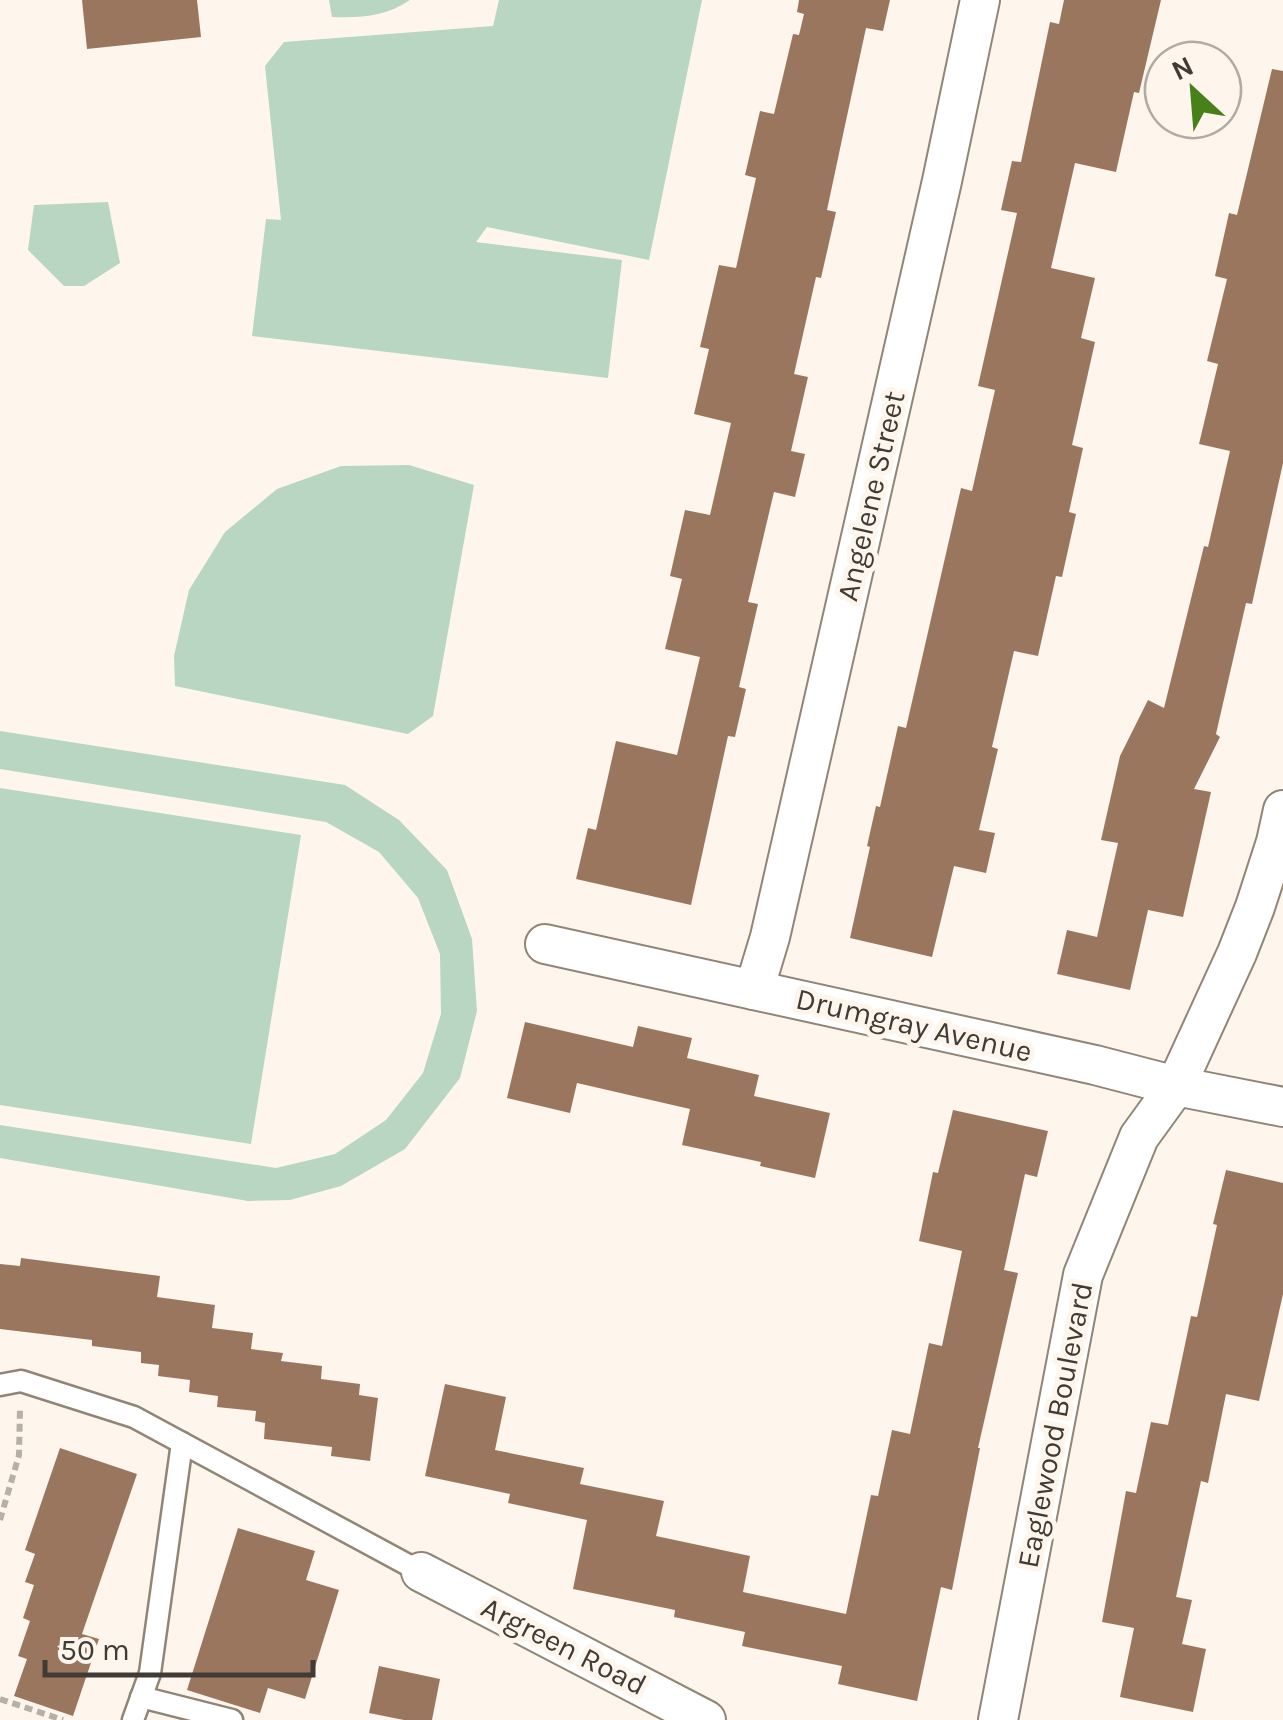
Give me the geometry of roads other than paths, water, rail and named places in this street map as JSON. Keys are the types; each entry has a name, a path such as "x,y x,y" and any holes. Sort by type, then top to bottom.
{"street":[{"name":"Angelene Street","path":"754,990 779,898 980,0"},
{"name":"Eaglewood Boulevard","path":"998,1720 1083,1275 1140,1137 1176,1086 1197,1044 1255,908 1283,810"},
{"name":"Drumgray Avenue","path":"545,944 1283,1107"},
{"name":"Argreen Road","path":"421,1572 706,1720"}],"lane":[{"path":"10,1383 134,1417 421,1572"},
{"path":"133,1720 150,1673 182,1443"},
{"path":"141,1697 232,1720"}]}
